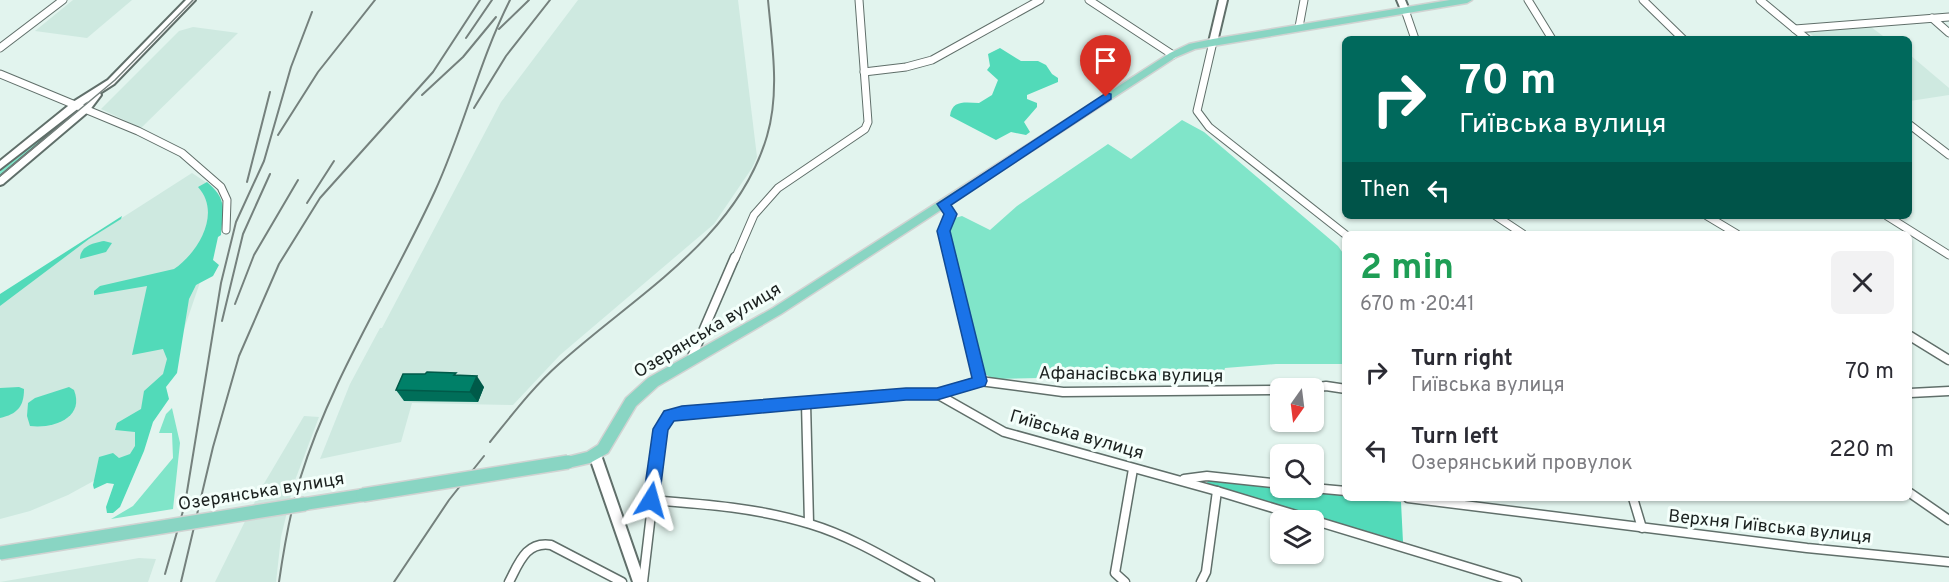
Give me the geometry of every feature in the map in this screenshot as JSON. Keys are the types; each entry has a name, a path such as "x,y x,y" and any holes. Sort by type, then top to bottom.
{"main road":[{"path":"0,182 86,109 101,90 192,0"},
{"path":"1213,42 1223,0"},
{"name":"Озерянська вулиця","path":"0,553 568,462 595,455 606,445 625,411 641,391 653,382 777,311 1173,55 1192,46 1403,5 1467,0"},
{"path":"0,166 76,104 101,90"},
{"path":"595,455 639,582"}],"street":[{"path":"0,48 63,0"},
{"path":"692,359 754,215 778,188 865,129 868,122 859,0"},
{"path":"864,72 906,68 932,60 1041,0"},
{"path":"1089,0 1173,55"},
{"path":"1299,27 1304,0"},
{"path":"1528,0 1550,36"},
{"path":"1643,0 1680,36"},
{"path":"1760,0 1803,36"},
{"path":"1403,5 1414,36"},
{"path":"1795,29 1949,16"},
{"path":"1932,18 1949,33"},
{"path":"1213,42 1197,111 1202,119 1209,127 1342,232"},
{"path":"0,74 76,104 182,153 221,187 227,200 226,230"},
{"path":"1912,126 1949,155"},
{"path":"944,204 950,214 944,231 980,381"},
{"path":"1500,219 1518,231"},
{"path":"1712,219 1732,231"},
{"path":"1892,219 1911,231"},
{"path":"1912,232 1949,255"},
{"path":"1912,337 1949,360"},
{"name":"Афанасівська вулиця","path":"980,381 1063,392 1270,390"},
{"name":"Гиївська вулиця","path":"651,500 661,429 669,416 682,412 906,394 937,394 980,381"},
{"path":"1324,386 1342,388"},
{"path":"1912,393 1949,391"},
{"name":"Гиївська вулиця","path":"937,394 1004,432 1179,480 1517,582"},
{"path":"806,403 809,523"},
{"path":"1125,582 1115,573 1133,469"},
{"name":"Гиївська вулиця","path":"1179,480 1208,476 1270,483"},
{"path":"1324,489 1342,491"},
{"path":"1201,582 1206,572 1216,491"},
{"path":"1912,494 1949,520"},
{"path":"643,582 651,500 722,506 809,523 857,543 930,582"},
{"name":"Верхня Гиївська вулиця","path":"1431,501 1807,548 1949,562"},
{"path":"1634,501 1642,528"},
{"path":"508,582 530,546 539,543 551,545 622,582"}],"shaded area":[{"path":"73,0 132,0 87,38 35,31"},
{"path":"578,0 738,0 757,157 752,168 714,224 560,355 513,405 412,403 401,442 320,459 350,384 501,102"},
{"path":"193,27 238,33 141,128 101,109 179,31"},
{"path":"1871,27 1883,36 1813,36 1808,32"},
{"path":"1912,57 1949,88 1949,95 1912,101"},
{"path":"192,173 207,183 223,215 141,455 68,495 30,511 0,519 0,296"},
{"path":"304,416 319,417 294,483 281,537 276,582 215,582 262,487"},
{"path":"139,558 156,559 148,582 0,582"}],"green space":[{"path":"1000,48 1021,61 1038,61 1046,65 1058,78 1058,82 1027,95 1027,99 1037,103 1037,107 1024,122 1030,132 1026,135 1011,132 996,140 950,116 957,104 979,103 992,95 998,80 987,70 990,66 988,54"},
{"path":"74,109 79,111 0,178 0,170"},
{"path":"1182,120 1204,132 1338,246 1342,252 1342,364 1276,364 1225,368 1223,374 993,379 985,374 948,227 955,218 962,216 990,230 1017,206 1108,144 1131,159"},
{"path":"207,182 218,194 223,206 221,235 218,237 213,260 219,265 213,276 196,285 189,299 177,373 166,387 169,399 153,422 144,451 120,507 113,513 107,513 106,507 114,484 107,483 94,489 99,457 113,453 119,458 130,454 135,446 135,432 115,430 117,423 141,409 144,391 163,374 167,359 163,349 132,355 147,286 94,295 94,291 100,286 174,269 183,262 204,232 208,209 205,197 198,187"},
{"path":"122,216 121,219 89,239 0,306 0,294"},
{"path":"104,241 112,243 106,252 80,259 85,248"},
{"path":"69,387 74,390 76,400 75,408 65,420 48,426 30,426 27,416 28,403 35,398"},
{"path":"0,388 24,389 21,405 15,412 0,418"},
{"path":"172,408 180,443 173,509 111,519 133,506 173,458 172,433 159,433 166,414"},
{"path":"1209,480 1270,487 1270,498 1324,498 1324,493 1342,495 1342,501 1401,502 1403,542 1324,519 1324,510 1294,510 1206,484"}],"building":[{"path":"427,372 477,376 470,392 396,390 403,374 425,374"}],"tram line":[{"path":"0,176 115,80 193,0"}],"railway":[{"path":"278,135 318,72 375,0"},
{"path":"181,582 213,447 239,356 279,264 320,198 433,72 480,0"},
{"path":"466,38 492,0"},
{"path":"279,582 293,505 313,442 345,369 435,191 455,143 489,47 510,0"},
{"path":"499,29 529,0"},
{"path":"474,108 506,56 550,0"},
{"path":"490,442 549,373 680,263 708,235 732,206 753,173 767,136 773,102 774,68 768,0"},
{"path":"165,574 185,504 221,283 236,222 264,161 291,67 312,12"},
{"path":"422,95 463,57 496,17"},
{"path":"247,182 270,92"},
{"path":"307,203 334,161"},
{"path":"222,321 243,234 270,174"},
{"path":"235,304 254,255 298,180"},
{"path":"394,582 449,500 484,456"}],"route":[{"path":"651,500 661,429 669,416 682,412 906,394 937,394 980,381 944,231 950,214 944,204 1106,97"}]}
